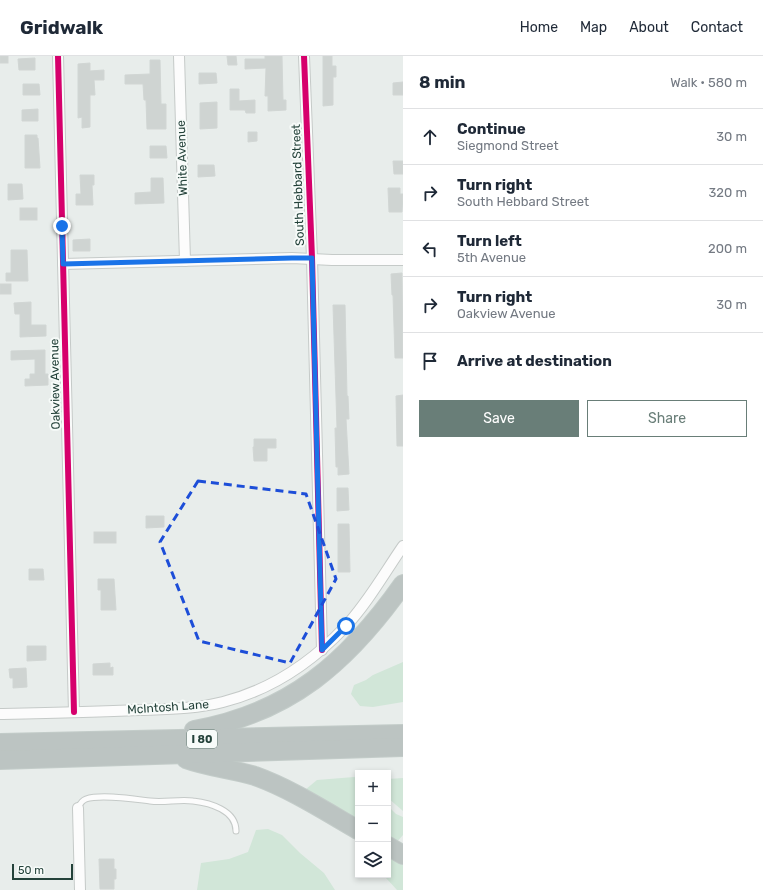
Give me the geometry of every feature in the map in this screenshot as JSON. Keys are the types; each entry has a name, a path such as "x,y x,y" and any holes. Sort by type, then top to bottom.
{"highway":[{"path":"130,741 217,726 239,719 276,703 312,682 338,661 361,638 383,612 403,584"},
{"name":"I 80","path":"0,743 403,734"},
{"name":"I 80","path":"0,760 403,747"},
{"path":"172,754 197,763 238,771 272,783 306,799 355,828"},
{"path":"391,848 403,854"}],"street":[{"name":"Oakview Avenue","path":"58,56 74,712"},
{"name":"White Avenue","path":"179,56 185,261"},
{"name":"South Hebbard Street","path":"304,56 312,258 322,650"},
{"path":"63,264 312,258 332,260 403,260"},
{"name":"McIntosh Lane","path":"0,714 186,708 222,702 257,691 284,677 322,650 346,626 365,602 403,546"},
{"path":"78,808 80,890"}],"lane":[{"path":"78,808 80,803 85,799 95,798 132,798 150,802 192,800 213,805 223,810 232,818 236,825 236,831"}],"highlighted area":[{"path":"198,481 306,494 336,579 290,663 199,641 160,542"}],"green space":[{"path":"403,662 403,702 373,707 360,706 351,694 354,685"},
{"path":"355,777 355,827 305,790 317,780"},
{"path":"403,778 403,811 391,801 391,779"},
{"path":"391,809 396,814 403,817 403,835 391,849"},
{"path":"268,829 282,835 300,853 324,873 335,890 197,890 201,863 229,859 248,852 256,830"},
{"path":"403,843 403,890 397,890 386,878 391,878 391,857"}],"building":[{"path":"0,56 8,56 8,63 0,63"},
{"path":"227,56 236,56 237,65 228,65"},
{"path":"265,56 282,56 283,100 286,100 286,110 268,111 268,96 265,96 266,68 245,69 245,59 265,59"},
{"path":"323,56 332,56 332,66 336,66 336,77 333,77 333,105 323,106"},
{"path":"35,58 35,70 19,70 18,59"},
{"path":"150,60 160,60 161,104 166,104 166,129 147,129 146,100 144,100 143,84 125,84 125,75 150,74"},
{"path":"90,63 90,71 104,70 104,80 94,80 95,95 90,95 90,127 82,128 82,117 78,118 78,64"},
{"path":"199,73 216,73 217,83 199,84"},
{"path":"403,82 403,95 393,95 393,83"},
{"path":"23,84 39,84 40,95 23,95"},
{"path":"230,89 239,89 239,101 255,100 255,113 246,113 245,110 230,110"},
{"path":"217,102 217,128 200,129 200,103"},
{"path":"38,109 38,121 22,121 22,110"},
{"path":"248,132 257,132 257,141 248,142"},
{"path":"25,135 37,135 40,168 25,168"},
{"path":"150,146 166,146 167,158 150,158"},
{"path":"393,161 403,161 403,174 394,174"},
{"path":"198,165 214,165 215,176 198,177"},
{"path":"80,175 94,175 94,185 92,185 93,205 76,205 76,194 81,194"},
{"path":"151,178 163,178 164,203 135,204 135,193 151,192"},
{"path":"8,184 22,184 23,199 8,200"},
{"path":"388,188 400,188 400,194 403,194 402,212 389,212"},
{"path":"20,208 37,208 37,220 20,220"},
{"path":"90,239 90,251 73,251 73,240"},
{"path":"11,250 27,250 28,281 6,281 6,273 11,273"},
{"path":"402,273 403,358 395,358 391,274"},
{"path":"0,284 11,284 11,294 0,294"},
{"path":"31,302 31,325 46,325 46,336 20,337 20,314 15,314 14,303"},
{"path":"333,305 345,305 349,419 346,419 349,474 338,475 338,467 336,467 335,428 337,428"},
{"path":"45,350 45,374 48,374 48,385 25,386 25,379 30,379 30,374 35,374 35,359 11,360 11,351"},
{"path":"403,395 403,446 397,446 396,396"},
{"path":"254,439 276,439 276,448 267,448 267,461 254,461"},
{"path":"337,488 348,488 349,510 337,511"},
{"path":"146,516 164,516 164,527 146,528"},
{"path":"338,524 349,524 350,572 338,572"},
{"path":"94,532 116,532 116,543 94,543"},
{"path":"29,569 43,569 44,580 29,580"},
{"path":"98,579 114,579 116,610 101,610 101,590 98,590"},
{"path":"27,646 46,646 46,660 27,661"},
{"path":"110,663 110,668 113,667 113,675 93,675 93,664"},
{"path":"26,668 27,687 13,688 13,678 10,678 9,669"},
{"path":"99,859 114,859 116,879 114,879 114,889 100,889"}],"cycle path":[{"path":"58,56 74,712"},
{"path":"304,56 312,258 322,650"}],"route":[{"path":"62,226 63,264 312,258 322,650 346,626"}]}
